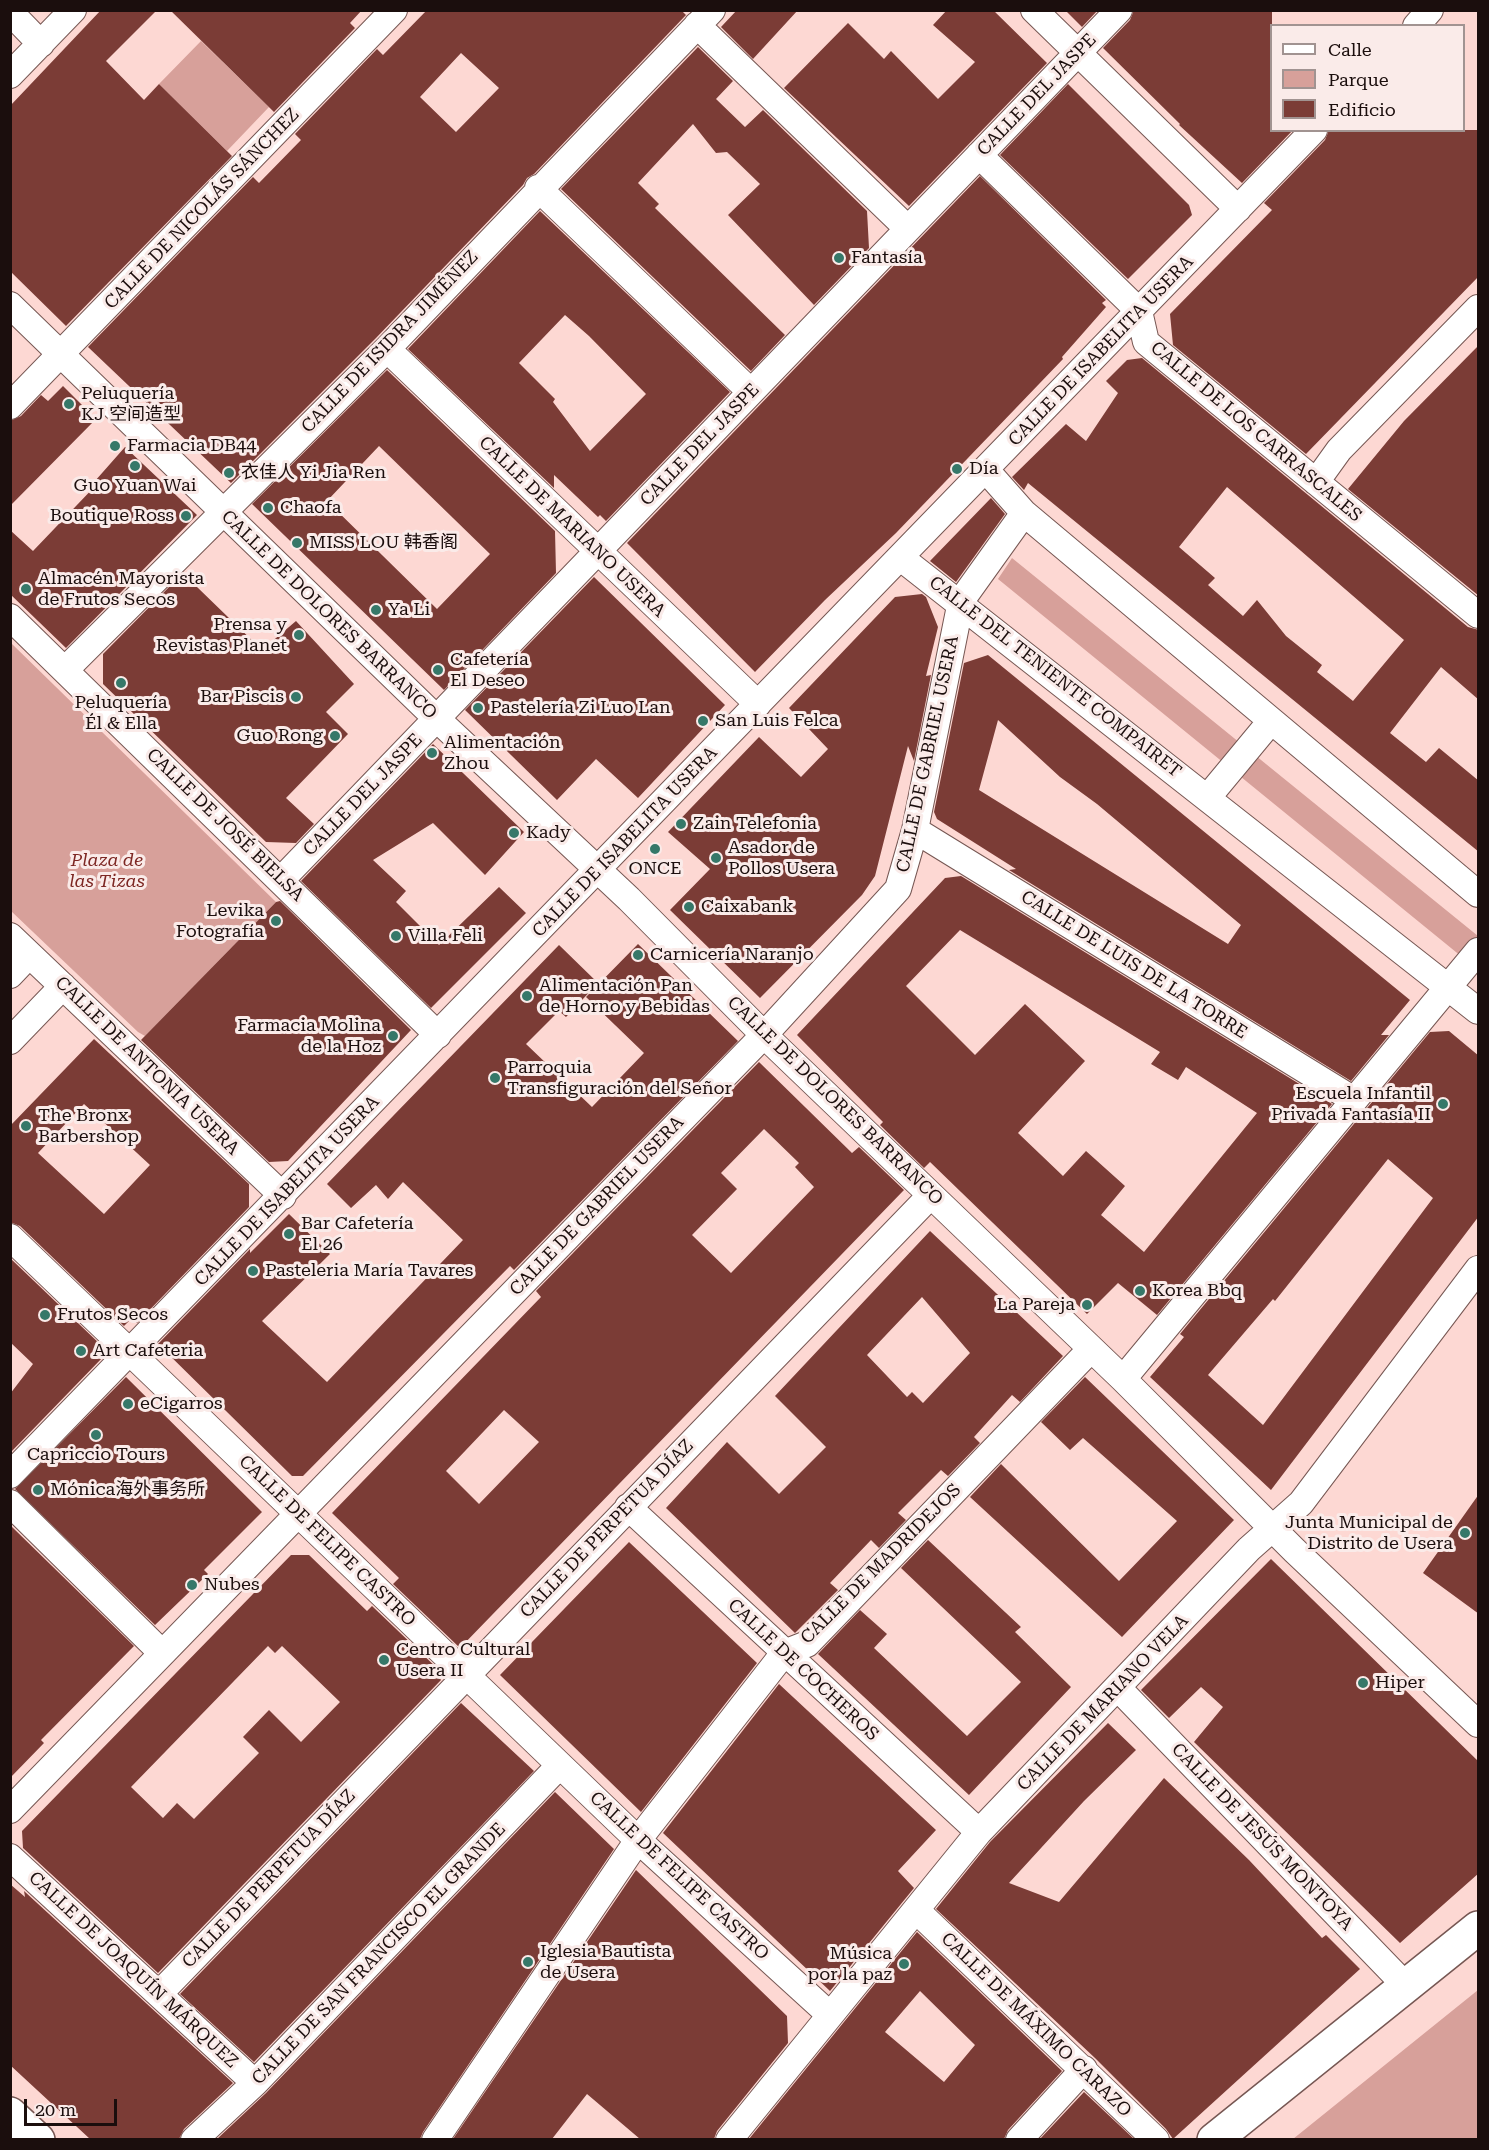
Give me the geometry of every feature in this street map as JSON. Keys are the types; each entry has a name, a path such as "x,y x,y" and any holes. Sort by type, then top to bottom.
{"main road":[{"path":"1214,2139 1479,1928"},
{"path":"10,2114 38,2139"}],"street":[{"path":"10,75 73,10"},
{"name":"CALLE DE NICOLÁS SÁNCHEZ","path":"10,406 394,10"},
{"path":"1034,10 1238,209"},
{"name":"CALLE DEL JASPE","path":"281,880 1119,10"},
{"path":"1418,24 1430,10"},
{"path":"10,12 41,44"},
{"path":"705,15 908,229"},
{"name":"CALLE DE ISIDRA JIMÉNEZ","path":"65,670 387,349 705,15"},
{"name":"CALLE DE ISABELITA USERA","path":"10,1475 902,558 1312,132"},
{"path":"979,155 1139,311"},
{"path":"538,188 751,392"},
{"name":"CALLE DE DOLORES BARRANCO","path":"10,305 436,719 598,871 764,1035 1123,1379 1272,1528 1479,1724"},
{"path":"1316,482 1340,450 1479,308"},
{"name":"CALLE DE LOS CARRASCALES","path":"1139,311 1146,342 1479,615"},
{"name":"CALLE DE MARIANO USERA","path":"387,349 758,704"},
{"path":"986,470 1024,513 1479,894"},
{"name":"CALLE DE GABRIEL USERA","path":"10,1810 297,1512 764,1035 898,889 915,830 961,602 1024,513"},
{"name":"CALLE DEL TENIENTE COMPAIRET","path":"902,558 961,602 1479,1011"},
{"name":"CALLE DE JOSÉ BIELSA","path":"10,617 438,1035"},
{"path":"1208,797 1271,721"},
{"name":"CALLE DE LUIS DE LA TORRE","path":"915,830 1354,1100"},
{"name":"CALLE DE ANTONIA USERA","path":"10,936 283,1196"},
{"path":"1123,1379 1479,951"},
{"path":"10,975 29,955"},
{"path":"10,1041 63,986"},
{"name":"CALLE DE PERPETUA DÍAZ","path":"159,1994 931,1195"},
{"name":"CALLE DE FELIPE CASTRO","path":"10,1237 638,1840 830,2015"},
{"name":"CALLE DE MARIANO VELA","path":"729,2139 979,1832 1249,1549 1301,1503 1479,1269"},
{"name":"CALLE DE MADRIDEJOS","path":"435,2139 638,1840 784,1653 807,1644 1091,1349"},
{"path":"10,1503 162,1653"},
{"name":"CALLE DE COCHEROS","path":"628,1508 979,1832"},
{"name":"CALLE DE JESÚS MONTOYA","path":"1118,1688 1406,1986"},
{"name":"CALLE DE SAN FRANCISCO EL GRANDE","path":"194,2139 255,2083 560,1765"},
{"name":"CALLE DE JOAQUÍN MÁRQUEZ","path":"10,1857 255,2083"},
{"name":"CALLE DE MÁXIMO CARAZO","path":"916,1911 1156,2139"},
{"path":"1019,2139 1084,2069"}],"green space":[{"path":"201,41 269,107 227,151 159,84"},
{"path":"1012,558 1478,936 1478,970 998,579"},
{"name":"Plaza de las Tizas","path":"11,643 276,902 145,1036 138,1032 11,911"},
{"path":"1478,1990 1478,2139 1293,2139"}],"building":[{"path":"101,10 157,10 106,61 144,100 159,84 232,156 66,326 10,271 10,106"},
{"path":"170,10 362,10 350,23 355,28 274,112"},
{"path":"427,10 681,10 686,15 534,174 527,178 523,185 376,338 231,483 88,347 253,177 259,183 301,140 295,134 377,49 383,55","holes":["461,53 499,88 456,132 420,97"]},
{"path":"737,10 798,10 753,59 721,27"},
{"path":"947,10 993,10 1047,63 909,206 784,88 848,23 884,59 891,51 938,99 975,62 933,25"},
{"path":"1065,10 1098,10 1082,27"},
{"path":"1134,10 1272,10 1270,132 1291,132 1242,183 1179,125 1103,48 1130,20"},
{"path":"698,47 733,81 716,99 745,127 763,110 867,211 869,248 814,305 728,215 760,184 727,152 716,153 693,124 638,183 659,204 655,208 785,335 751,371 561,189"},
{"path":"1068,84 1189,205 1192,215 1128,279 1000,155"},
{"path":"1465,130 1479,130 1479,276 1306,454 1173,345 1170,314 1272,210 1264,203 1325,140 1328,132 1465,132"},
{"path":"980,176 1106,300 1102,303 1106,307 1062,357 1063,359 896,533 825,600 755,672 627,543"},
{"path":"540,211 730,392 606,521 600,515 598,517 554,475 554,488 408,349","holes":["565,315 646,394 590,451 553,402 555,399 519,363"]},
{"path":"1479,345 1479,596 1348,489 1404,421"},
{"path":"1142,358 1468,627 1479,630 1479,700 1441,667 1390,733 1426,762 1439,748 1479,781 1479,852 1028,483 1024,490 1012,477 1066,424 1086,441 1118,393 1106,381 1127,360","holes":["1227,487 1404,640 1353,701 1317,672 1322,665 1286,636 1257,600 1243,616 1208,585 1215,578 1179,547"]},
{"path":"387,370 555,531 556,573 444,690 252,504","holes":["379,446 490,554 437,609 327,501"]},
{"path":"63,386 96,419 10,506 10,421 21,416 41,395 48,401"},
{"path":"125,447 197,515 66,648 10,594 10,530 33,551 98,483 95,481"},
{"path":"991,498 1005,514 956,582 930,561"},
{"path":"594,577 725,705 638,798 596,759 557,800 465,710"},
{"path":"169,587 197,587 262,650 296,621 354,684 326,712 348,734 286,798 314,824 296,843 266,842 103,684 103,654"},
{"path":"922,594 926,597 938,627 926,676 931,675 914,761 908,746 875,876 862,895 760,998 670,910 710,869 668,832 759,737 801,777 828,749 789,708 895,597"},
{"path":"988,655 1410,1000 1381,1035 1389,1035 1351,1081 1009,870 1016,869 937,819 934,812 964,663","holes":["998,720 1060,777 1097,804 1241,925 1228,944 979,790"]},
{"path":"433,744 524,832 485,875 433,823 373,860 406,891 396,902 439,945 499,887 526,913 431,1008 301,881"},
{"path":"961,876 1332,1104 1157,1315 1118,1283 1087,1314 930,1162 924,1168 880,1125 883,1122 797,1035 945,878","holes":["960,930 1160,1052 1151,1064 1178,1080 1186,1067 1257,1113 1144,1252 1101,1215 1125,1186 1086,1151 1063,1176 1018,1133 1085,1061 1025,1004 975,1055 906,986"]},
{"path":"280,901 411,1030 288,1161 269,1162 141,1040 276,902"},
{"path":"638,944 738,1041 514,1270 510,1266 303,1476 292,1476 158,1344 250,1249 250,1253 289,1214 330,1254 262,1321 327,1382 463,1240 403,1182 388,1199 376,1185 351,1208 327,1184 559,945 598,983 566,1017 559,1011 526,1044 592,1107 644,1053 586,997"},
{"path":"1449,1031 1479,1056 1479,1216 1271,1490 1150,1377 1184,1337 1180,1334 1430,1032","holes":["1388,1159 1433,1198 1263,1425 1208,1375 1273,1299 1275,1301"]},
{"path":"94,1039 249,1184 249,1207 137,1323 132,1318 124,1326 20,1226 10,1222 10,1126","holes":["84,1104 150,1165 104,1214 38,1153"]},
{"path":"759,1062 852,1153 859,1147 904,1190 460,1648 393,1584 399,1578 332,1513 541,1297 536,1291","holes":["764,1129 799,1163 795,1167 814,1187 731,1273 692,1235 737,1189 721,1173","504,1410 539,1442 479,1504 446,1471"]},
{"path":"930,1231 1063,1356 1020,1402 1012,1395 974,1437 980,1443 948,1476 941,1470 898,1513 906,1520 879,1548 871,1540 830,1583 838,1590 795,1633 666,1508 727,1442 779,1494 826,1447 775,1396","holes":["922,1297 970,1353 923,1403 912,1392 907,1397 867,1355"]},
{"path":"10,1258 103,1347 99,1351 104,1356 10,1453 10,1394 33,1364 10,1342"},
{"path":"126,1377 262,1512 204,1570 208,1574 155,1625 15,1489"},
{"path":"1085,1377 1234,1520 1122,1637 970,1497 1001,1464 1119,1581 1177,1521 1083,1438 1070,1450 1041,1422"},
{"name":"Junta Municipal de Distrito de Usera","path":"1479,1494 1479,1614 1423,1573"},
{"path":"10,1525 134,1646 41,1740 44,1743 10,1778"},
{"path":"928,1540 1021,1627 1015,1632 1071,1687 969,1795 818,1654 860,1610 887,1634 874,1648 967,1736 1021,1682 901,1568"},
{"path":"629,1542 757,1663 641,1812 500,1675"},
{"path":"291,1555 309,1555 367,1611 372,1606 439,1670 436,1673 441,1680 158,1973 23,1848 22,1831","holes":["268,1646 275,1653 282,1646 340,1702 301,1742 269,1710 243,1737 259,1753 194,1819 177,1803 163,1818 131,1787"]},
{"path":"1271,1559 1479,1762 1479,1873 1400,1943 1194,1742 1223,1707 1201,1687 1169,1718 1141,1690"},
{"path":"779,1684 936,1830 898,1871 914,1888 830,1991 663,1833"},
{"path":"461,1703 534,1771 254,2062 180,1994"},
{"path":"1108,1723 1136,1750 1084,1801 1009,1883 1059,1902 1164,1778 1249,1860 1322,1938 1326,1935 1360,1969 1173,2139 1166,2129 1095,2058 936,1909 990,1842"},
{"path":"555,1792 614,1849 420,2139 217,2139 266,2093"},
{"path":"636,1870 787,2016 788,2043 717,2131 714,2139 640,2139 587,2094 552,2139 453,2139"},
{"path":"10,1884 25,1897 24,1891 233,2083 184,2129 179,2139 90,2139 10,2065"},
{"path":"917,1932 1062,2071 1008,2130 1004,2139 749,2139","holes":["920,1991 975,2045 944,2082 885,2032"]},
{"path":"1084,2092 1134,2139 1040,2139"}],"place":[{"name":"Fantasía","path":"839,258"},
{"name":"Peluquería KJ 空间造型","path":"69,404"},
{"name":"Farmacia DB44","path":"115,446"},
{"name":"Guo Yuan Wai","path":"135,466"},
{"name":"Día","path":"957,469"},
{"name":"衣佳人 Yi Jia Ren","path":"229,473"},
{"name":"Chaofa","path":"268,508"},
{"name":"Boutique Ross","path":"186,516"},
{"name":"MISS LOU 韩香阁","path":"297,543"},
{"name":"Almacén Mayorista de Frutos Secos","path":"26,589"},
{"name":"Ya Li","path":"376,610"},
{"name":"Prensa y Revistas Planet","path":"299,635"},
{"name":"Cafetería El Deseo","path":"438,670"},
{"name":"Peluquería Él & Ella","path":"121,683"},
{"name":"Bar Piscis","path":"296,697"},
{"name":"Pastelería Zi Luo Lan","path":"478,708"},
{"name":"San Luis Felca","path":"703,721"},
{"name":"Guo Rong","path":"335,736"},
{"name":"Alimentación Zhou","path":"432,753"},
{"name":"Zain Telefonia","path":"681,824"},
{"name":"Kady","path":"514,833"},
{"name":"ONCE","path":"655,849"},
{"name":"Asador de Pollos Usera","path":"716,858"},
{"name":"Caixabank","path":"689,907"},
{"name":"Levika Fotografía","path":"276,921"},
{"name":"Villa Feli","path":"396,936"},
{"name":"Carnicería Naranjo","path":"638,955"},
{"name":"Alimentación Pan de Horno y Bebidas","path":"527,996"},
{"name":"Farmacia Molina de la Hoz","path":"393,1036"},
{"name":"Parroquia Transfiguración del Señor","path":"495,1078"},
{"name":"Escuela Infantil Privada Fantasía II","path":"1443,1104"},
{"name":"The Bronx Barbershop","path":"26,1126"},
{"name":"Bar Cafetería El 26","path":"289,1234"},
{"name":"Pasteleria María Tavares","path":"253,1271"},
{"name":"Korea Bbq","path":"1140,1291"},
{"name":"La Pareja","path":"1087,1305"},
{"name":"Frutos Secos","path":"45,1315"},
{"name":"Art Cafeteria","path":"81,1351"},
{"name":"eCigarros","path":"128,1404"},
{"name":"Capriccio Tours","path":"96,1435"},
{"name":"Mónica海外事务所","path":"38,1490"},
{"name":"Junta Municipal de Distrito de Usera","path":"1465,1533"},
{"name":"Nubes","path":"192,1585"},
{"name":"Centro Cultural Usera II","path":"384,1660"},
{"name":"Hiper","path":"1363,1683"},
{"name":"Iglesia Bautista de Usera","path":"528,1962"},
{"name":"Música por la paz","path":"904,1964"}]}
